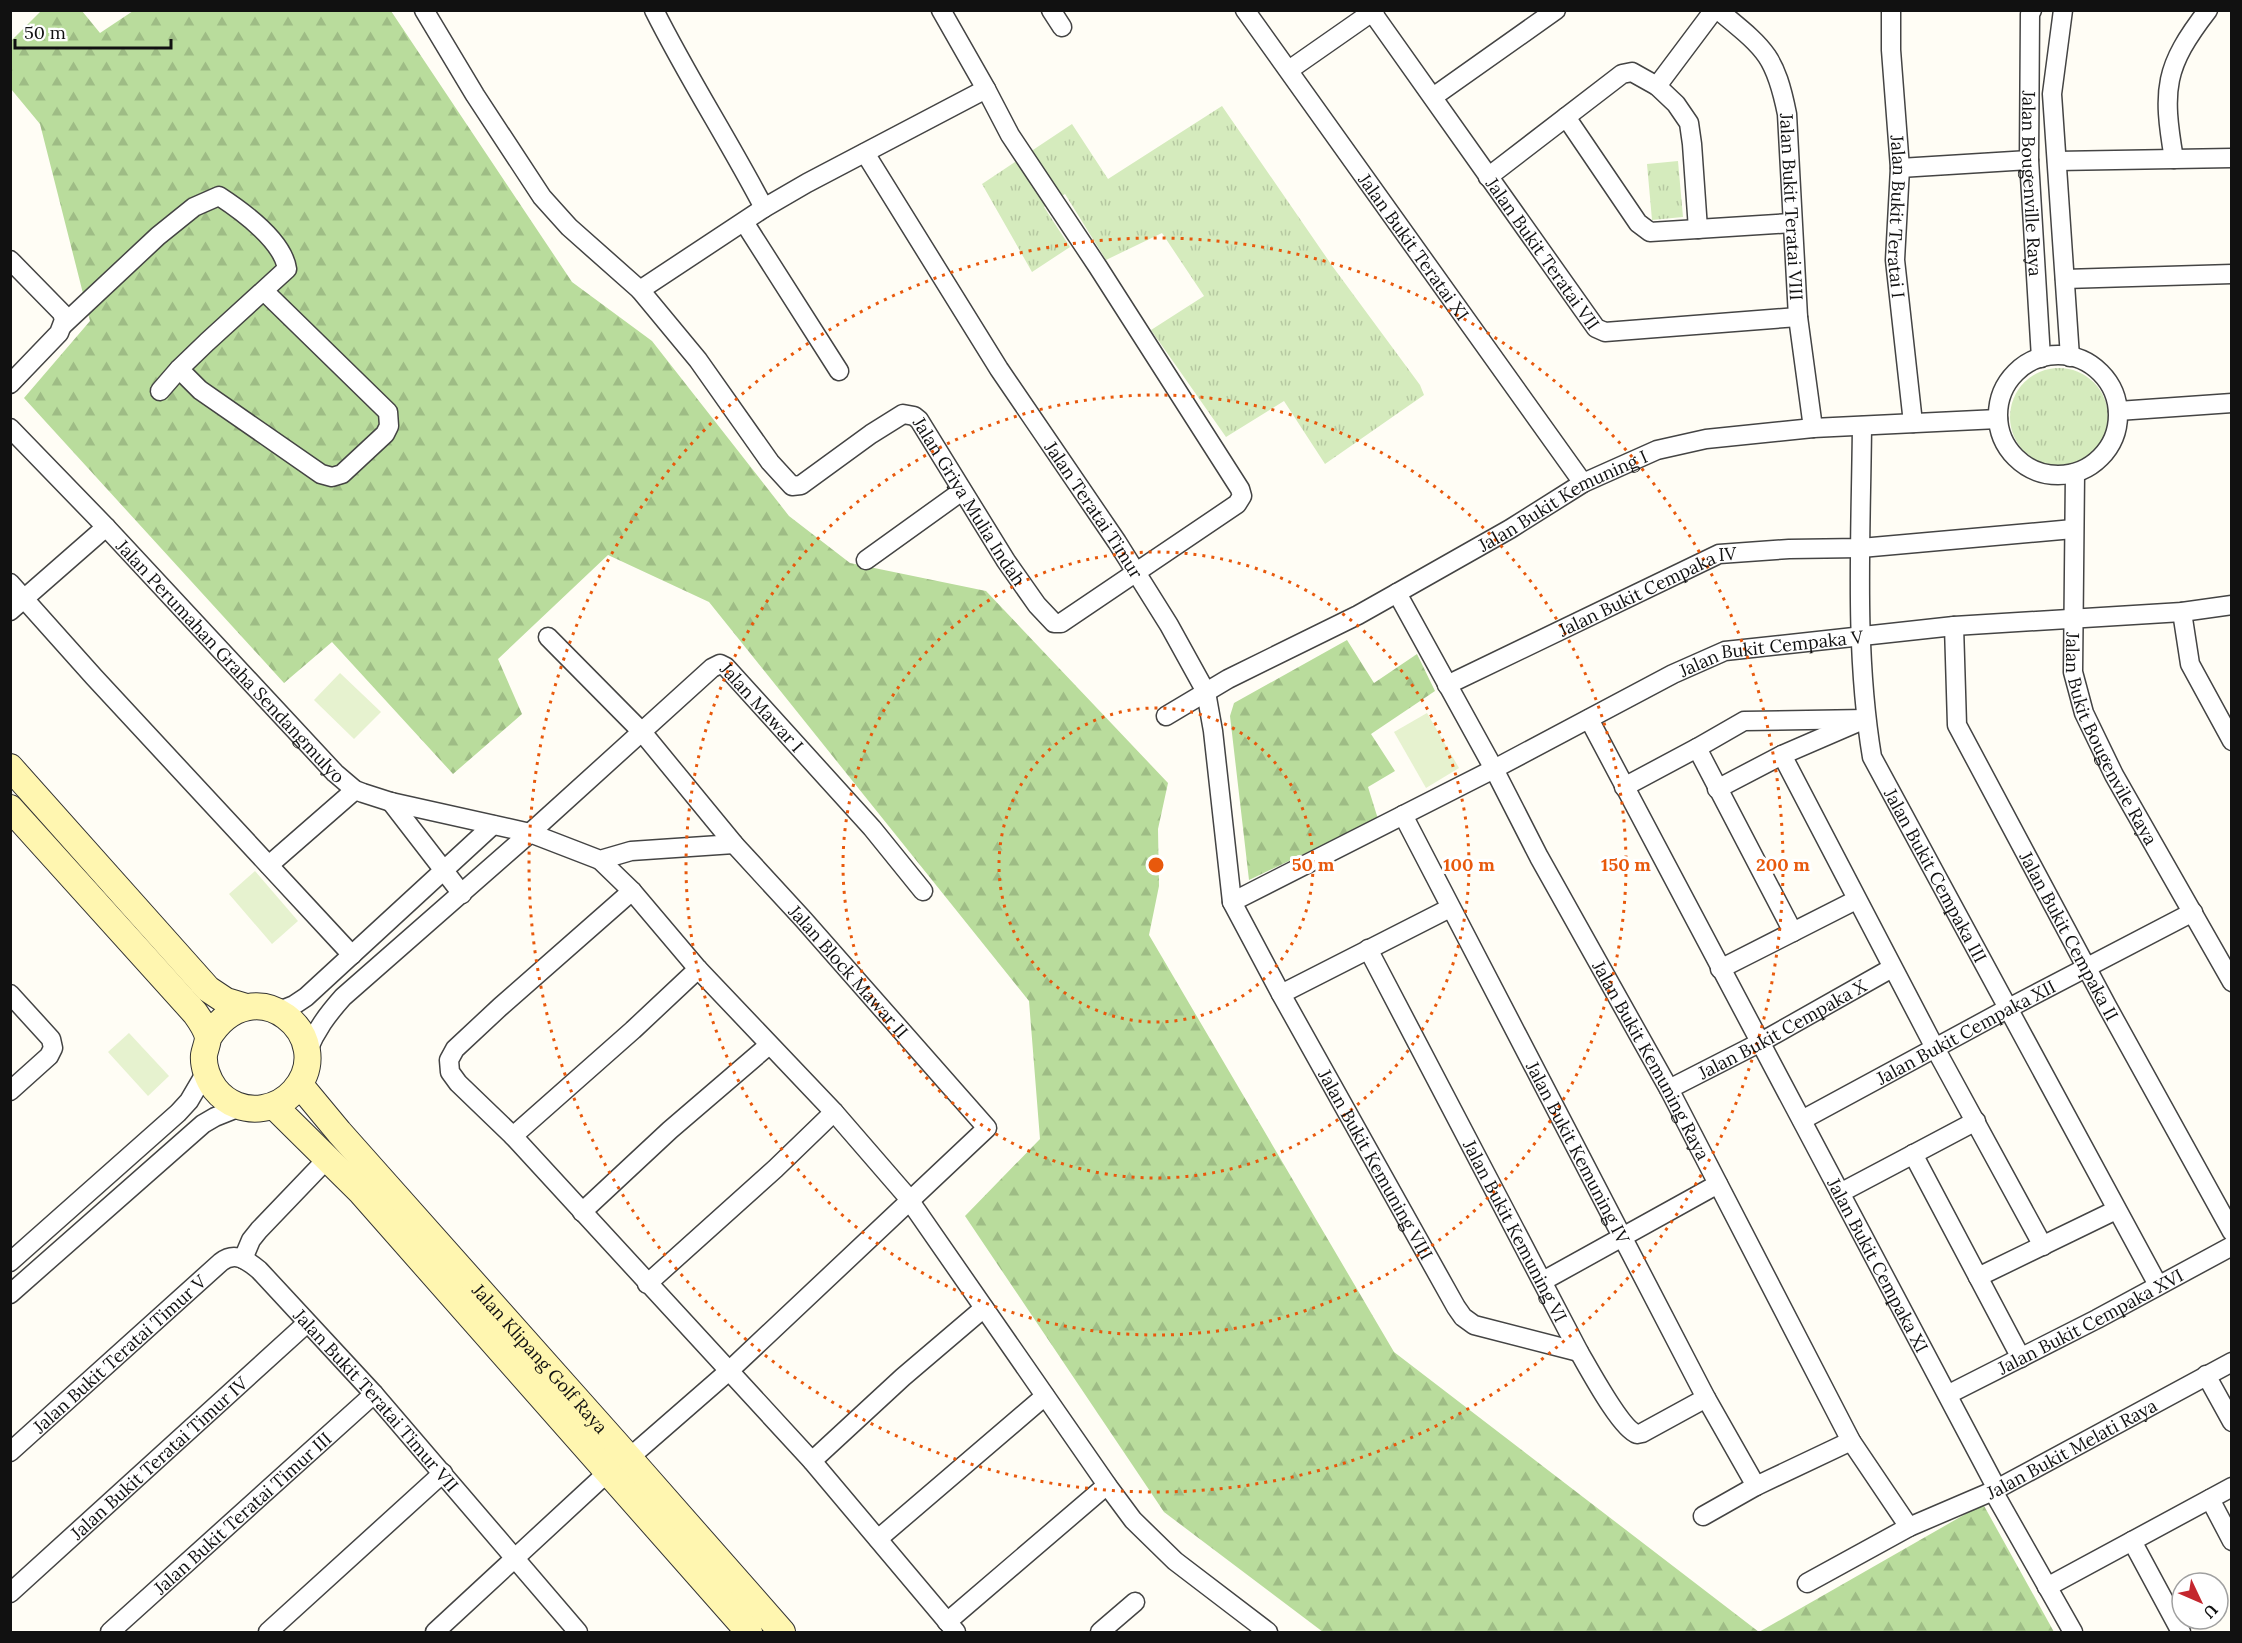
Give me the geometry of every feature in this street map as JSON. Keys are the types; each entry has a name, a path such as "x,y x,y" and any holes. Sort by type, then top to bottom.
{"main road":[{"path":"10,767 208,989 226,1001 246,1007"},
{"path":"10,808 195,1013 208,1038"},
{"path":"263,1006 279,1011 293,1021 303,1035 307,1052 306,1069 300,1085 274,1106 257,1109 240,1107 225,1100 213,1087 206,1072 204,1055 208,1038 217,1024 230,1013 246,1007 263,1006"},
{"name":"Jalan Klipang Golf Raya","path":"300,1085 541,1377 608,1472 749,1632"},
{"name":"Jalan Klipang Golf Raya","path":"274,1106 328,1158 541,1377 629,1458 782,1632"}],"street":[{"path":"424,10 475,95 542,197 569,227 640,290 764,208 986,89"},
{"path":"654,10 679,61 746,172 764,208"},
{"path":"942,10 1010,135 1098,267 1241,493 1242,496 1236,504 1135,573"},
{"path":"1051,10 1062,27"},
{"name":"Jalan Bukit Teratai XI","path":"1245,10 1583,483"},
{"path":"1433,97 1556,10"},
{"path":"1657,86 1716,10"},
{"name":"Jalan Bukit Teratai VIII","path":"1716,10 1761,46 1778,76 1786,114 1798,317 1813,428"},
{"name":"Jalan Bukit Teratai I","path":"1891,10 1891,50 1899,168 1895,260 1913,423"},
{"path":"2174,159 2167,120 2168,85 2172,67 2186,41 2208,10"},
{"path":"1289,70 1373,11"},
{"name":"Jalan Bukit Teratai VII","path":"1373,11 1591,324 1601,331 1798,317"},
{"path":"2031,12 2062,12"},
{"name":"Jalan Bougenville Raya","path":"2031,12 2030,160 2041,358"},
{"name":"Jalan Bougenville Raya","path":"2062,12 2052,94 2070,357"},
{"path":"1488,177 1622,74 1632,72 1657,86 1676,104 1689,123 1698,230"},
{"path":"1566,117 1644,230 1650,232 1698,230 1792,223"},
{"name":"Jalan Teratai Timur","path":"865,153 999,369 1117,542 1169,625 1206,692 1213,731 1232,902"},
{"path":"2057,161 2232,158"},
{"path":"1899,168 2030,160"},
{"path":"10,384 50,344 63,325 167,229 194,207 219,196 257,225 286,258 287,269 207,342 160,391"},
{"path":"744,222 839,371"},
{"path":"10,260 62,313 63,325"},
{"path":"2065,279 2232,274"},
{"name":"Jalan Griya Mulia Indah","path":"640,290 698,360 770,462 792,486 801,485 871,434 903,414 908,414 919,420 1024,588 1054,623 1061,623 1135,573"},
{"path":"179,369 200,390 321,474 332,477 342,474 385,434 389,426 388,412 264,291"},
{"path":"2054,355 2070,357 2093,366 2102,375 2116,398 2117,424 2107,449 2087,467 2074,472 2048,474 2023,464 2006,445 2000,432 1998,419 2002,392 2018,371 2041,358 2054,355"},
{"path":"2118,411 2232,403"},
{"name":"Jalan Bukit Kemuning I","path":"1166,716 1206,692 1397,593 1510,529 1583,483 1657,450 1706,439 1813,428 1998,419"},
{"name":"Jalan Bukit Cempaka III","path":"1862,426 1862,637 1866,719 1872,757 2158,1285"},
{"name":"Jalan Perumahan Graha Sendangmulyo","path":"10,428 106,526 335,773 355,790 392,802 530,833 600,860"},
{"name":"Jalan Bukit Bougenvile Raya","path":"2074,472 2073,672 2084,713 2114,775 2232,982"},
{"path":"866,560 962,491"},
{"path":"17,604 106,526"},
{"name":"Jalan Bukit Cempaka IV","path":"1447,685 1719,554 1789,549 1861,548 2073,529"},
{"path":"10,583 17,604 94,677 352,955"},
{"name":"Jalan Bukit Kemuning Raya","path":"1397,593 1494,769 1539,857 1669,1089 1851,1441 1909,1527"},
{"name":"Jalan Bukit Cempaka V","path":"1232,902 1494,769 1673,674 1725,651 1954,626 2182,612 2232,605"},
{"path":"2182,612 2190,664 2232,741"},
{"name":"Jalan Bukit Cempaka II","path":"1954,626 1957,726 2232,1232"},
{"name":"Jalan Block Mawar II","path":"548,637 642,732 734,844 987,1128 910,1202"},
{"name":"Jalan Mawar I","path":"530,833 712,668 720,664 872,828 923,891"},
{"name":"Jalan Bukit Cempaka XI","path":"1589,719 1720,969 1949,1394 1995,1490 2073,1632"},
{"path":"1624,787 1744,721 1866,719"},
{"path":"1717,789 1782,755 1866,719"},
{"path":"1697,748 1793,932"},
{"path":"1782,755 1892,968 2043,1245"},
{"path":"269,865 355,790"},
{"path":"392,802 462,894"},
{"name":"Jalan Bukit Kemuning IV","path":"1403,815 1706,1398 1756,1486"},
{"path":"279,1011 306,997 493,825"},
{"path":"307,1052 315,1032 343,997 530,833"},
{"path":"734,844 631,851 600,860 632,891 698,969 834,1112 910,1202 1133,1520 1175,1561 1268,1632"},
{"path":"632,891 500,1006 450,1054 450,1072 458,1083 513,1136 812,1461 952,1627 1107,1485"},
{"path":"1720,969 1856,900"},
{"name":"Jalan Bukit Kemuning VIII","path":"1232,902 1281,994 1463,1317 1474,1325 1579,1352"},
{"path":"1281,994 1450,908"},
{"name":"Jalan Bukit Cempaka XII","path":"1802,1120 2193,912"},
{"name":"Jalan Bukit Kemuning VI","path":"1368,949 1579,1352 1614,1410 1633,1433 1637,1434 1706,1398"},
{"name":"Jalan Bukit Cempaka X","path":"1669,1089 1761,1042 1892,968"},
{"path":"513,1136 698,969"},
{"path":"10,994 53,1044 49,1056 10,1091"},
{"path":"582,1212 670,1130 769,1045"},
{"path":"10,1262 178,1113 189,1101 206,1072"},
{"path":"10,1294 203,1124 240,1107"},
{"path":"647,1284 776,1169 834,1112"},
{"path":"1840,1193 1976,1121"},
{"path":"1913,1154 2021,1358"},
{"name":"Jalan Bukit Teratai Timur V","path":"10,1452 236,1258 328,1158"},
{"path":"1543,1281 1718,1184"},
{"path":"629,1458 730,1371 910,1202"},
{"path":"1978,1277 2116,1210"},
{"name":"Jalan Bukit Cempaka XVI","path":"1949,1394 2232,1246"},
{"name":"Jalan Bukit Teratai Timur VII","path":"236,1258 259,1270 374,1394 578,1632"},
{"path":"812,1461 903,1377 984,1308"},
{"name":"Jalan Bukit Teratai Timur IV","path":"10,1593 307,1323"},
{"name":"Jalan Bukit Melati Raya","path":"1807,1583 1909,1527 1995,1490 2232,1362"},
{"path":"2206,1375 2232,1422"},
{"name":"Jalan Bukit Teratai Timur III","path":"110,1632 374,1394"},
{"path":"878,1539 1045,1396"},
{"path":"1703,1516 1756,1486 1851,1441"},
{"path":"435,1632 608,1472"},
{"path":"268,1632 443,1473"},
{"path":"2047,1587 2232,1487"},
{"path":"2210,1499 2232,1541"},
{"path":"2132,1541 2181,1632"},
{"path":"1100,1632 1135,1602"}],"green space":[{"path":"41,11 82,11 100,33 133,11 391,11 572,282 652,341 789,516 850,563 986,591 1168,783 1158,829 1159,886 1149,935 1394,1352 1759,1632 1323,1632 1164,1512 965,1216 1040,1139 1029,1001 709,602 608,555 498,659 522,714 453,774 332,642 284,683 24,398 90,321 40,124 11,89 10,42"},
{"path":"1222,106 1333,267 1420,385 1424,395 1325,464 1284,401 1226,437 1151,330 1204,296 1162,233 1106,260 1065,194 1044,207 1070,247 1032,272 982,184 1072,124 1108,179"},
{"path":"1678,161 1683,217 1652,220 1647,164"},
{"path":"2059,368 2078,372 2093,383 2104,398 2108,417 2104,436 2093,451 2078,462 2059,466 2040,462 2025,451 2014,436 2010,417 2014,398 2025,383 2040,372"},
{"path":"1347,640 1374,683 1417,654 1435,691 1371,734 1395,771 1368,787 1378,819 1249,880 1230,716 1234,703"},
{"path":"340,673 381,712 354,739 314,700"},
{"path":"1427,713 1459,768 1426,788 1394,732"},
{"path":"255,871 298,921 272,944 229,894"},
{"path":"129,1033 169,1076 148,1096 108,1052"},
{"path":"1983,1504 2054,1632 1759,1632"}]}
